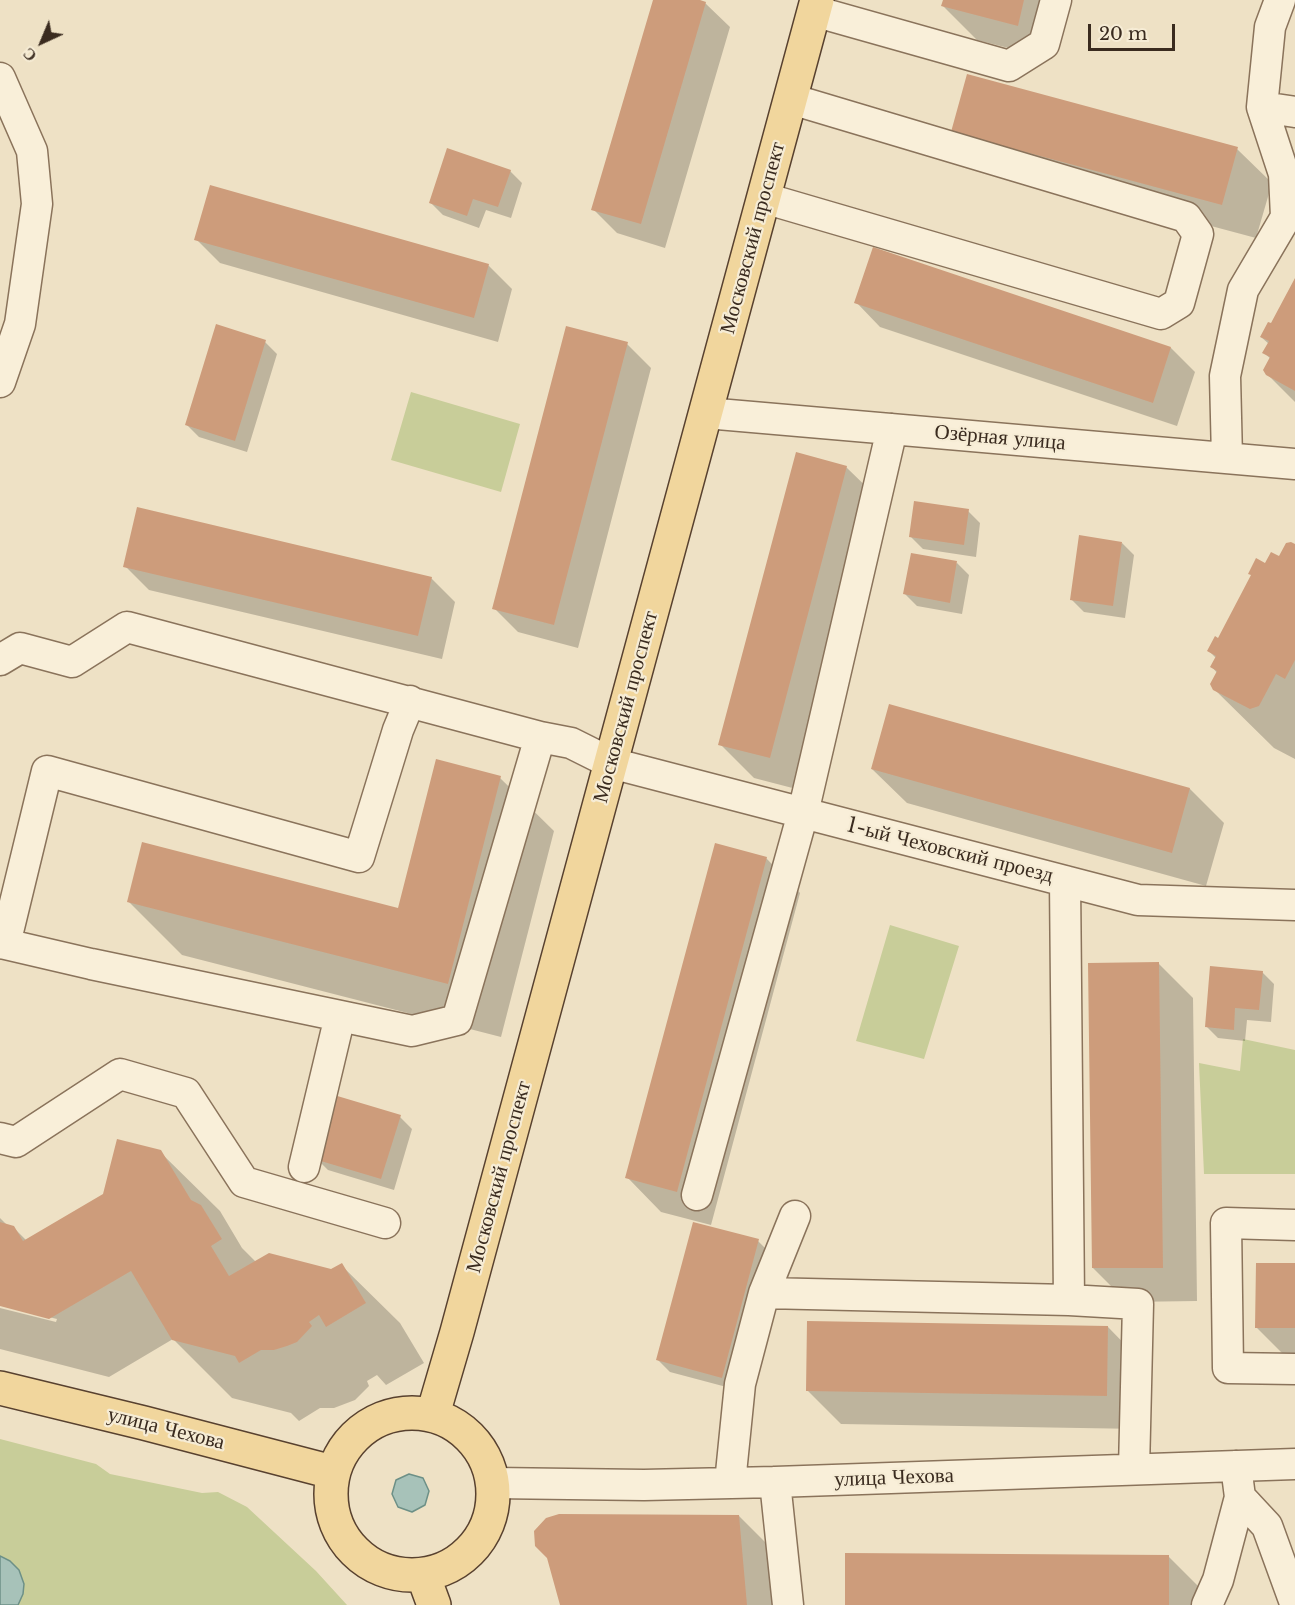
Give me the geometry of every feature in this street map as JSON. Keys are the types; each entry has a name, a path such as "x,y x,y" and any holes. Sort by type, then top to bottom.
{"main road":[{"name":"Московский проспект","path":"433,1414 816,5"},
{"name":"улица Чехова","path":"0,1388 332,1472"},
{"path":"401,1412 433,1414 462,1428 483,1453 494,1483 491,1515 477,1544 428,1590 362,1559 340,1535 330,1504 332,1472 346,1444 370,1422 401,1412"}],"street":[{"path":"816,5 1009,66 1044,44 1056,0"},
{"path":"1227,458 1224,376 1243,290 1286,217 1284,174 1262,108 1270,27 1280,0"},
{"path":"0,78 32,151 38,204 20,324 0,382"},
{"path":"764,198 1161,314 1179,303 1198,234 1186,217 790,99"},
{"path":"1262,108 1295,112"},
{"name":"Озёрная улица","path":"706,413 1295,464"},
{"path":"697,1195 802,813 892,429"},
{"name":"1-ый Чеховский проезд","path":"0,660 20,648 72,662 128,627 540,737 571,743 611,764 1138,900 1295,905"},
{"path":"410,701 398,730 359,856 47,771 5,944 412,1031 457,1020 540,737"},
{"path":"1065,881 1069,1300"},
{"path":"304,1167 340,1016"},
{"path":"0,1138 16,1142 120,1074 186,1093 244,1182 385,1224"},
{"path":"730,1484 740,1384 765,1293 795,1216"},
{"path":"1295,1225 1226,1223 1228,1368 1295,1369"},
{"path":"765,1293 1069,1300 1138,1304 1134,1469"},
{"name":"улица Чехова","path":"494,1483 730,1484 1295,1464"},
{"path":"1207,1605 1218,1580 1240,1497 1236,1466"},
{"path":"775,1482 788,1605"},
{"path":"1240,1497 1267,1526 1295,1604"}],"green space":[{"path":"411,392 520,424 501,492 391,460"},
{"path":"890,925 959,946 924,1059 856,1041"},
{"path":"1243,1039 1295,1050 1295,1174 1204,1174 1199,1063 1240,1071"},
{"path":"0,1439 96,1464 110,1474 202,1493 218,1492 247,1507 316,1571 347,1605 0,1605"}],"water":[{"path":"409,1474 423,1478 429,1491 425,1505 412,1512 398,1507 392,1494 396,1480"},
{"path":"0,1556 10,1561 19,1570 24,1584 18,1605 0,1605"}],"building":[{"path":"653,0 706,2 641,224 591,210"},
{"path":"943,0 1024,0 1018,26 941,6"},
{"path":"967,74 1238,147 1222,205 951,132"},
{"path":"447,148 511,170 498,207 473,199 467,216 429,203"},
{"path":"210,185 489,264 474,318 194,240"},
{"path":"873,247 1171,347 1153,403 854,303"},
{"path":"1295,278 1295,391 1266,375 1263,370 1270,357 1262,353 1269,341 1260,337 1268,322 1271,323"},
{"path":"216,324 266,340 235,441 185,425"},
{"path":"566,326 628,342 554,625 492,609"},
{"path":"796,452 847,466 770,758 718,745"},
{"path":"914,501 969,509 964,545 909,537"},
{"path":"137,507 432,577 418,636 123,567"},
{"path":"1079,535 1122,542 1113,606 1070,600"},
{"path":"1286,543 1295,544 1295,660 1285,679 1276,674 1259,706 1250,709 1213,690 1210,684 1217,671 1210,667 1216,656 1207,651 1215,636 1218,638 1251,575 1248,574 1256,558 1265,563 1271,552 1279,556"},
{"path":"911,553 957,561 950,603 903,594"},
{"path":"889,704 1190,788 1172,853 871,769"},
{"path":"436,759 501,776 448,984 127,902 142,842 398,908"},
{"path":"715,843 767,857 677,1192 625,1178"},
{"path":"1159,962 1163,1268 1092,1268 1088,963"},
{"path":"1210,966 1263,971 1259,1010 1235,1008 1234,1030 1205,1027"},
{"path":"334,1095 401,1115 381,1179 314,1159"},
{"path":"117,1139 161,1150 191,1200 201,1205 222,1239 211,1246 229,1276 269,1253 331,1269 342,1263 366,1303 326,1327 319,1315 309,1322 312,1326 297,1342 274,1350 261,1350 239,1363 235,1356 172,1340 131,1271 49,1319 0,1306 0,1222 14,1226 23,1241 103,1194"},
{"path":"693,1222 759,1239 722,1378 656,1360"},
{"path":"1256,1263 1295,1263 1295,1328 1255,1328"},
{"path":"807,1321 1108,1326 1107,1396 806,1391"},
{"path":"559,1514 739,1515 747,1605 560,1605 547,1558 535,1546 534,1531 546,1518"},
{"path":"845,1553 1169,1555 1169,1605 845,1605"}]}
